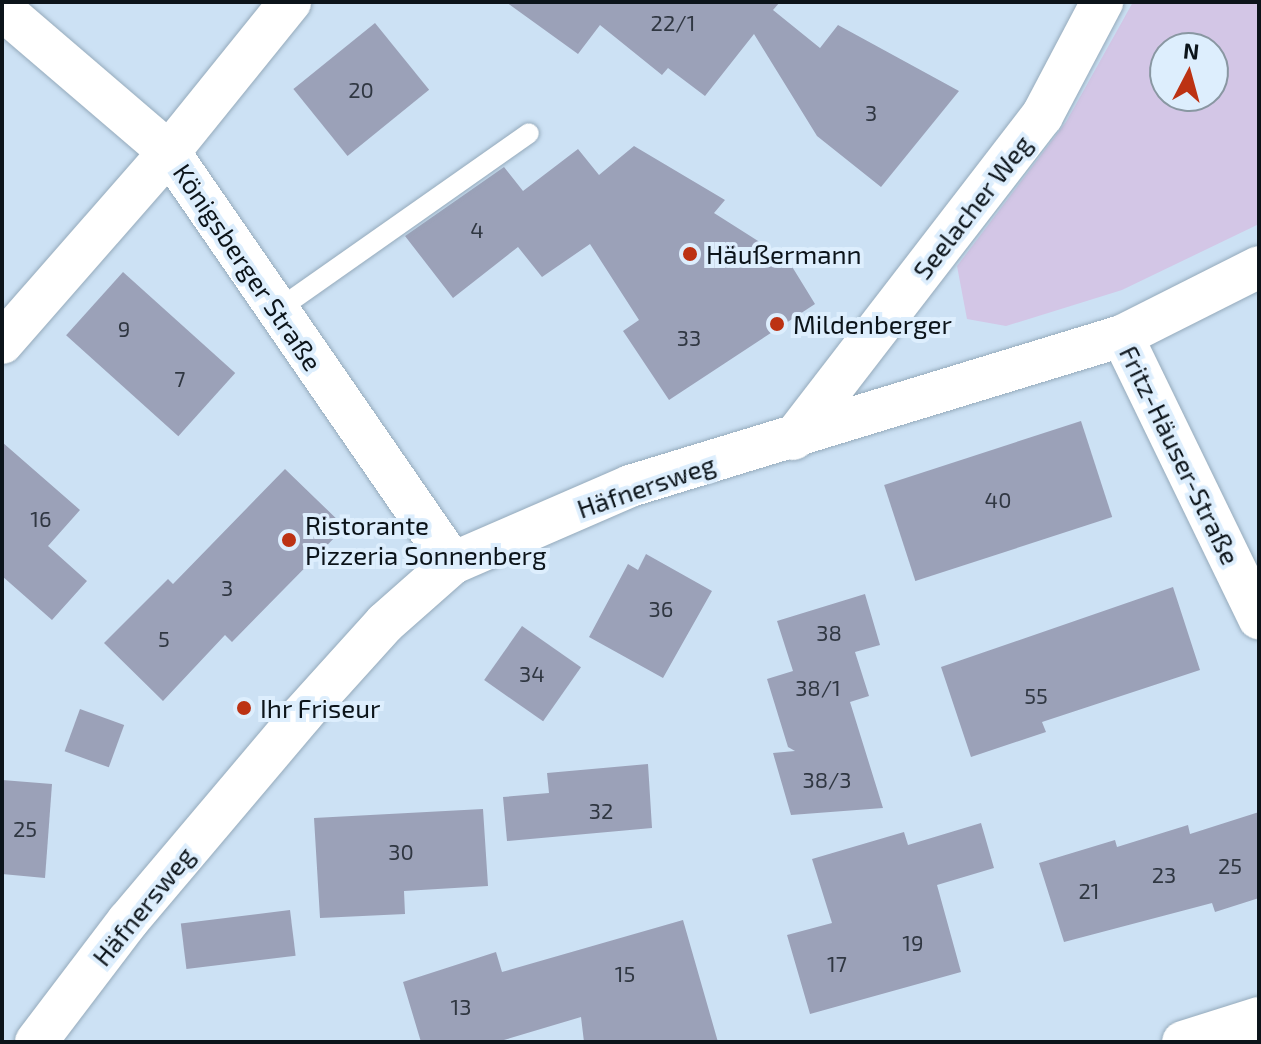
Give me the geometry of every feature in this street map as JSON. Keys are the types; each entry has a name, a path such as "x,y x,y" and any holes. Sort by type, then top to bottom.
{"street":[{"path":"2,343 169,152 290,2"},
{"name":"Seelacher Weg","path":"793,439 1042,116 1102,2"},
{"name":"Königsberger Straße","path":"2,9 169,152 453,563"},
{"name":"Häfnersweg","path":"36,1042 128,921 301,716 385,623 453,563 630,486 793,439 1122,336 1259,267"},
{"name":"Fritz-Häuser-Straße","path":"1122,336 1259,618"},
{"path":"1183,1042 1259,1018"}],"lane":[{"path":"276,311 529,133"}],"shaded area":[{"path":"1133,2 1259,2 1259,224 1122,290 1006,326 967,319 957,266 1066,122"}],"building":[{"path":"506,2 780,2 773,10 820,48 838,25 959,91 881,187 817,136 754,34 705,96 668,68 662,75 600,25 578,54"},
{"path":"375,23 429,90 348,156 293,89"},
{"path":"634,146 725,200 714,213 788,260 815,304 669,400 623,331 639,320 590,244 542,277 518,247 453,298 405,236 504,167 523,191 578,149 599,175"},
{"path":"123,272 235,373 178,436 66,335"},
{"path":"1081,421 1112,517 915,581 884,485"},
{"path":"2,442 80,510 48,546 87,581 52,620 2,576"},
{"path":"285,469 345,527 232,642 225,635 163,701 104,643 168,579 173,584"},
{"path":"646,554 712,591 663,678 589,637 628,564 638,570"},
{"path":"1173,587 1200,670 1042,722 1046,732 971,757 941,667"},
{"path":"865,594 880,645 855,652 869,696 850,702 883,808 791,815 773,753 795,751 788,747 767,679 793,671 777,621"},
{"path":"522,626 581,667 543,721 484,680"},
{"path":"80,709 124,725 109,767 65,751"},
{"path":"648,764 652,828 507,841 503,797 549,793 547,773"},
{"path":"2,780 52,784 45,878 2,874"},
{"path":"483,809 488,886 404,891 405,914 320,918 314,818"},
{"path":"1259,812 1259,898 1215,912 1212,903 1064,942 1039,863 1115,840 1117,847 1188,825 1190,834"},
{"path":"981,823 994,868 937,885 961,972 810,1014 787,935 832,923 812,859 904,832 908,845"},
{"path":"290,910 296,956 186,969 181,923"},
{"path":"683,920 718,1042 584,1042 581,1017 497,1042 421,1042 403,982 496,952 502,972"}],"place":[{"name":"Häußermann","path":"690,254"},
{"name":"Mildenberger","path":"777,324"},
{"name":"Ristorante Pizzeria Sonnenberg","path":"289,540"},
{"name":"Ihr Friseur","path":"244,708"}]}
